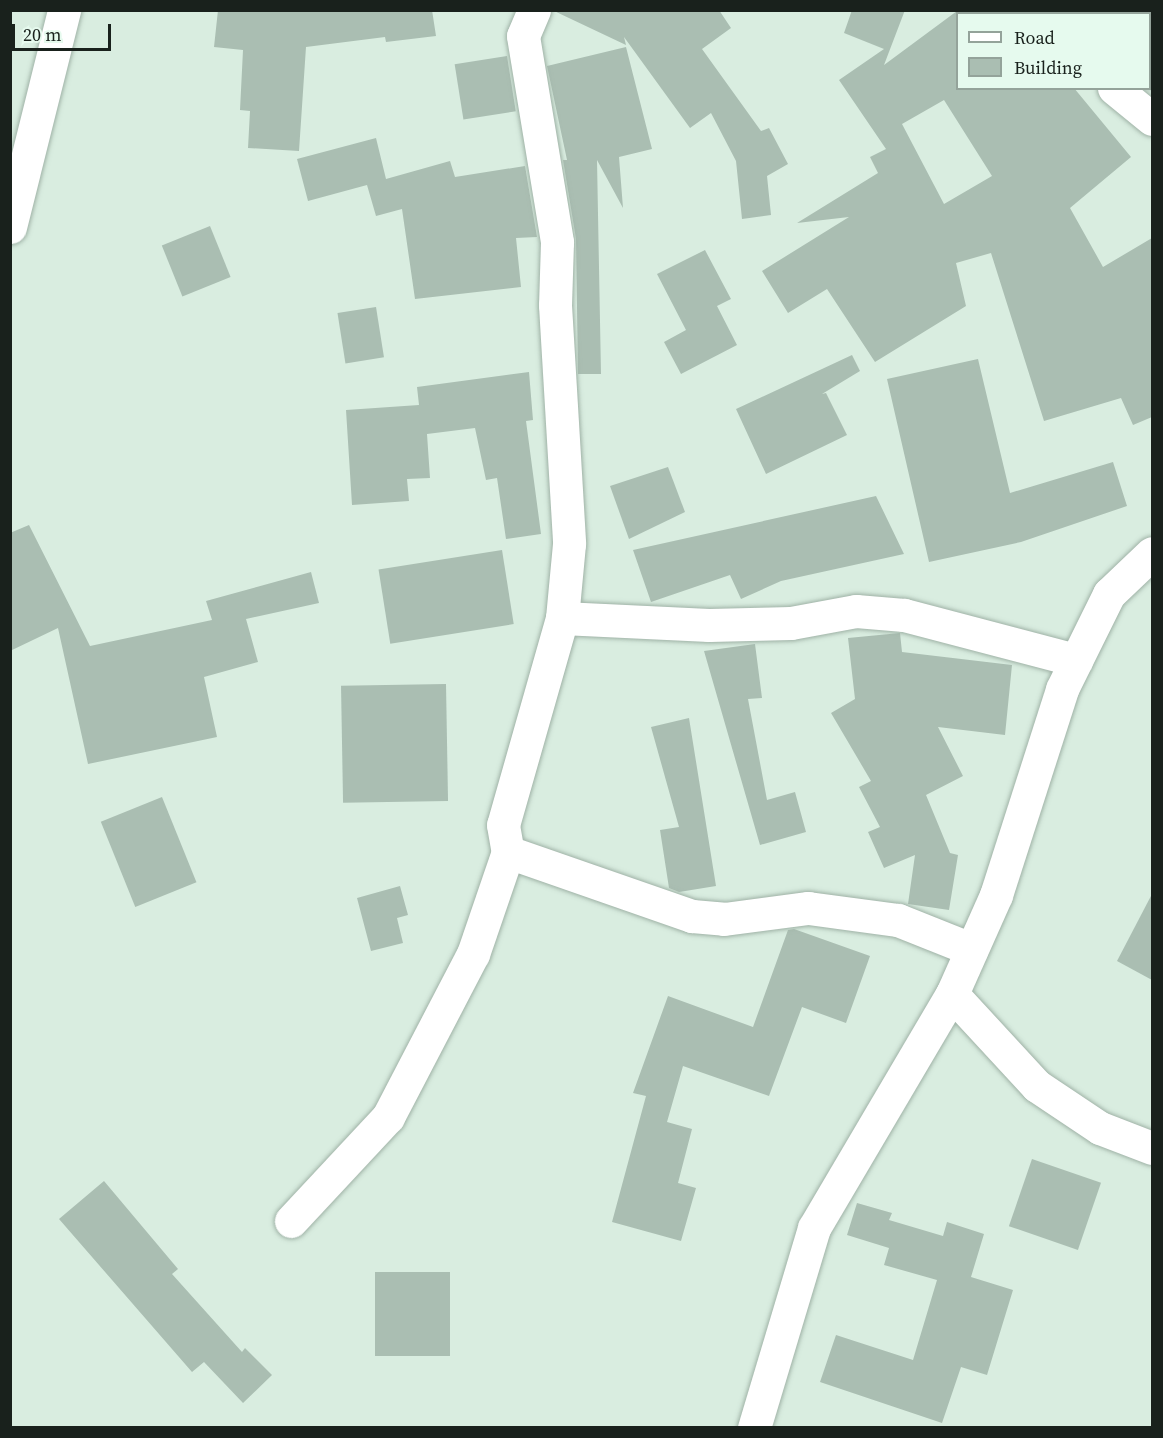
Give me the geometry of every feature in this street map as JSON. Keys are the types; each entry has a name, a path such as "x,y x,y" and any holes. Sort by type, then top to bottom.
{"street":[{"path":"10,227 64,10"},
{"path":"291,1221 388,1117 473,954 508,852 503,825 562,618 569,544 556,316 557,242 523,36 534,10"},
{"path":"1116,90 1152,119"},
{"path":"754,1428 814,1228 952,994 996,895 1062,689 1109,594 1152,553"},
{"path":"562,618 709,625 792,623 856,611 895,614 1076,660"},
{"path":"508,852 692,916 724,920 808,908 898,920 971,949"},
{"path":"952,994 1037,1086 1100,1128 1152,1148"}],"building":[{"path":"218,10 432,10 436,36 386,42 385,37 306,47 299,151 248,148 250,111 240,110 243,50 214,47"},
{"path":"552,10 719,10 731,28 702,49 761,131 769,128 788,164 767,176 771,215 742,219 736,161 711,113 690,128 624,37 626,45"},
{"path":"852,10 905,10 884,65 957,11 956,90 1076,90 1131,157 1070,208 1103,267 1152,238 1152,417 1133,425 1121,398 1044,421 991,253 956,263 966,306 875,362 827,289 788,313 762,271 849,217 797,223 878,173 870,157 886,149 839,80 884,49 844,33","holes":["944,100 992,176 944,204 902,124"]},
{"path":"626,47 652,149 619,157 623,208 597,160 601,374 578,374 576,239 563,160 567,160 547,66"},
{"path":"507,56 516,111 463,120 455,64"},
{"path":"376,138 386,179 450,161 455,177 525,166 537,237 516,238 521,287 415,299 402,209 376,216 367,185 308,201 297,159"},
{"path":"210,226 231,277 182,296 162,245"},
{"path":"705,250 731,299 717,306 737,345 681,374 664,342 686,330 657,274"},
{"path":"376,307 384,357 345,363 337,313"},
{"path":"852,355 860,371 822,394 826,393 847,435 766,474 736,409"},
{"path":"978,359 1010,493 1113,462 1127,506 1021,542 929,562 887,379"},
{"path":"529,372 533,420 526,421 541,534 506,539 497,478 486,480 475,428 427,434 430,478 407,479 409,501 352,505 346,410 419,405 417,387"},
{"path":"668,467 685,512 629,539 610,486"},
{"path":"876,496 904,554 781,581 741,599 730,575 651,602 633,550"},
{"path":"29,525 90,646 212,620 206,601 311,572 319,603 246,619 258,662 204,677 217,737 88,764 58,628 10,651 10,533"},
{"path":"502,550 514,624 390,644 379,570"},
{"path":"900,633 902,652 1012,665 1005,735 938,727 963,776 926,795 950,853 958,855 949,910 908,904 915,855 884,868 868,832 880,827 859,787 871,781 831,713 855,699 848,638"},
{"path":"755,644 762,698 748,699 767,800 795,792 806,832 760,845 704,651"},
{"path":"446,684 448,801 343,803 341,686"},
{"path":"689,718 716,886 679,892 669,888 660,830 679,827 651,727"},
{"path":"162,797 196,882 135,907 101,822"},
{"path":"400,886 408,915 397,918 403,943 371,951 357,898"},
{"path":"1152,894 1152,980 1117,961"},
{"path":"794,929 870,956 846,1023 802,1007 769,1096 683,1066 667,1122 692,1129 678,1183 696,1188 681,1241 612,1222 646,1096 633,1093 668,996 753,1027 788,930"},
{"path":"1032,1159 1101,1183 1078,1250 1009,1226"},
{"path":"104,1181 178,1269 172,1274 242,1352 245,1348 272,1375 243,1403 204,1362 192,1372 59,1219"},
{"path":"857,1203 892,1213 889,1220 943,1236 947,1222 984,1234 971,1277 1013,1290 987,1375 961,1367 942,1423 820,1382 836,1335 913,1360 937,1280 884,1265 889,1248 847,1235"},
{"path":"375,1272 450,1272 450,1356 375,1356"}]}
